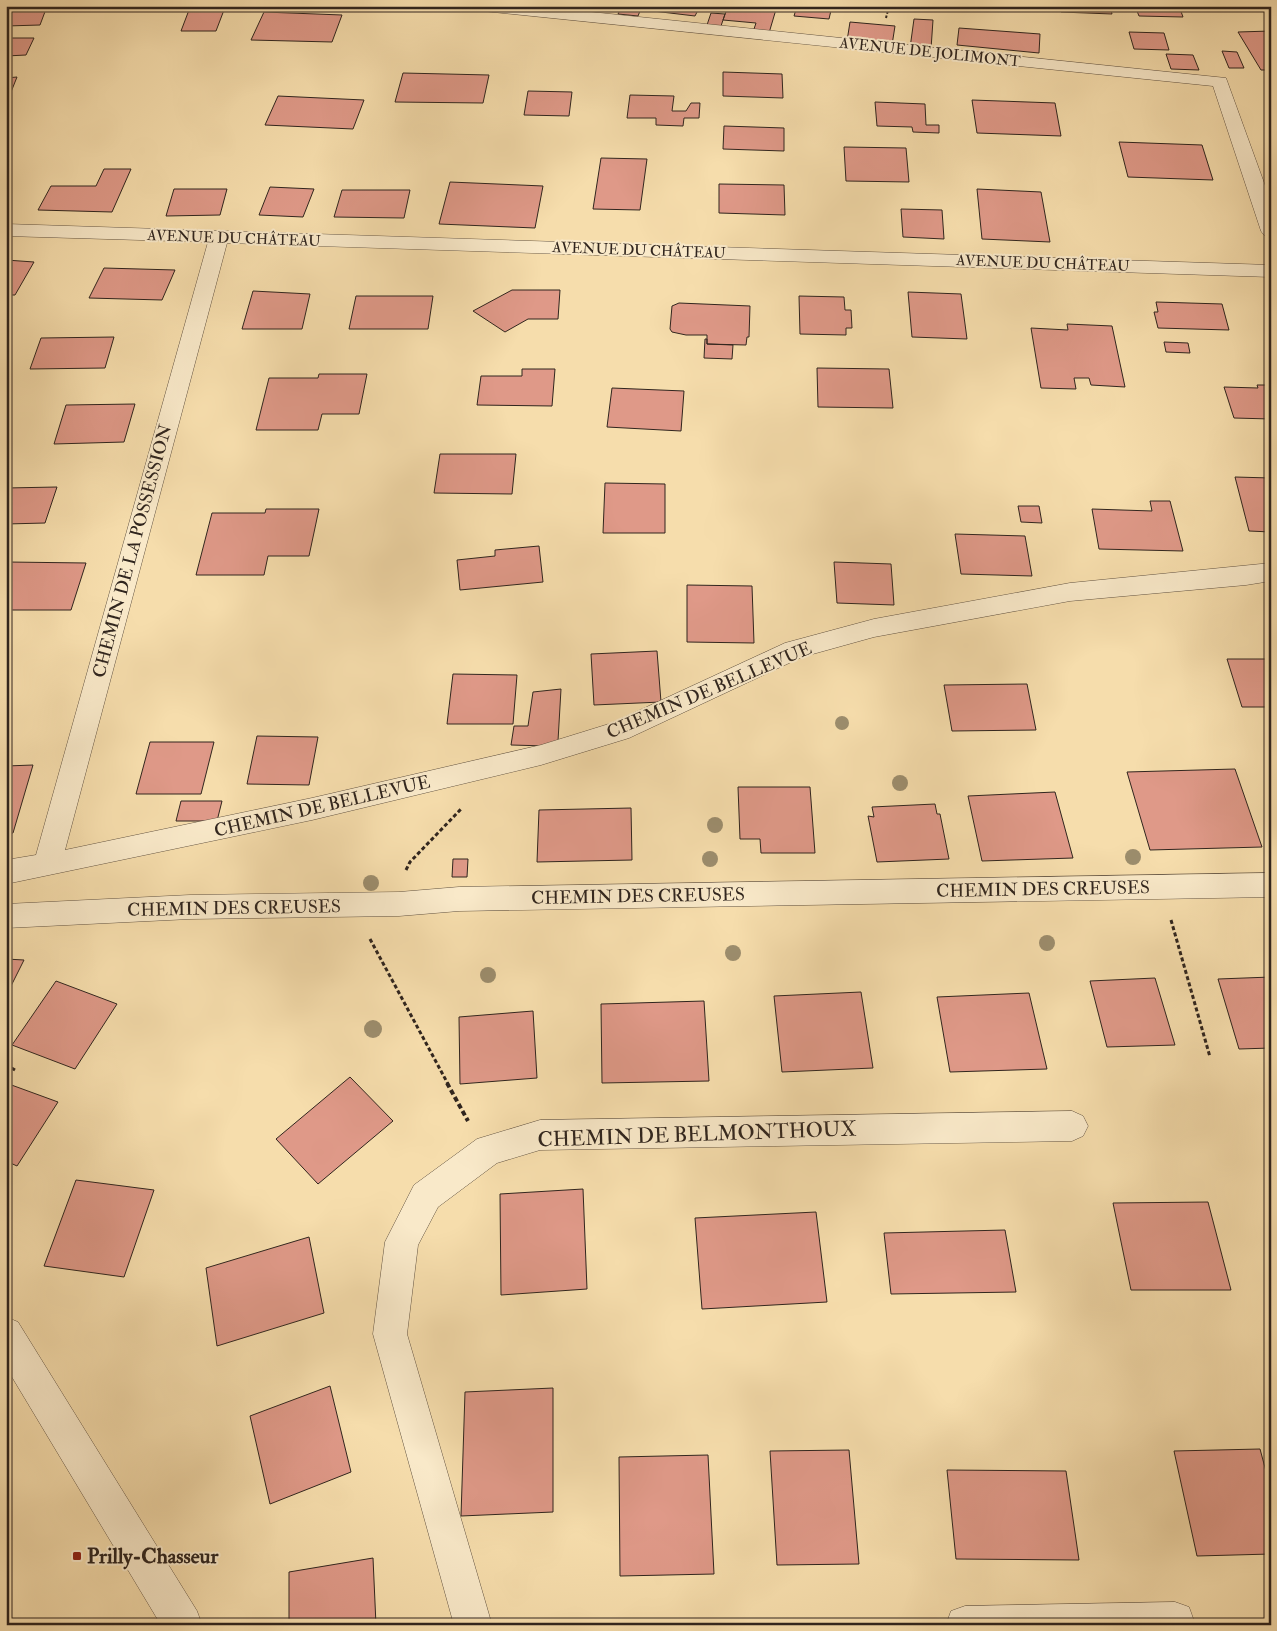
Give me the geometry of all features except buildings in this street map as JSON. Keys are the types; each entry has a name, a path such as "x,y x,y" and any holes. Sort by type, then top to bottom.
{"street":[{"name":"AVENUE DE JOLIMONT","path":"483,6 1220,82 1271,231"},
{"name":"AVENUE DU CHÂTEAU","path":"6,230 1271,271"},
{"name":"CHEMIN DE LA POSSESSION","path":"48,865 219,237"},
{"name":"CHEMIN DE BELLEVUE","path":"6,872 48,865 312,809 541,755 620,731 794,650 874,628 1070,592 1246,576 1271,572"},
{"name":"CHEMIN DES CREUSES","path":"6,916 190,907 399,904 459,898 1114,889 1271,884"},
{"name":"CHEMIN DE BELMONTHOUX","path":"473,1625 390,1334 402,1242 426,1196 488,1150 540,1135 1072,1126"},
{"path":"6,1334 183,1625"},
{"path":"965,1625 1175,1621"}],"path":[{"path":"886,18 889,6"},
{"path":"399,904 402,878 410,862 463,807"},
{"path":"1169,914 1210,1057"},
{"path":"368,935 470,1126"},
{"path":"6,1065 15,1070"}],"place":[{"name":"Prilly-Chasseur","path":"77,1556"}]}
